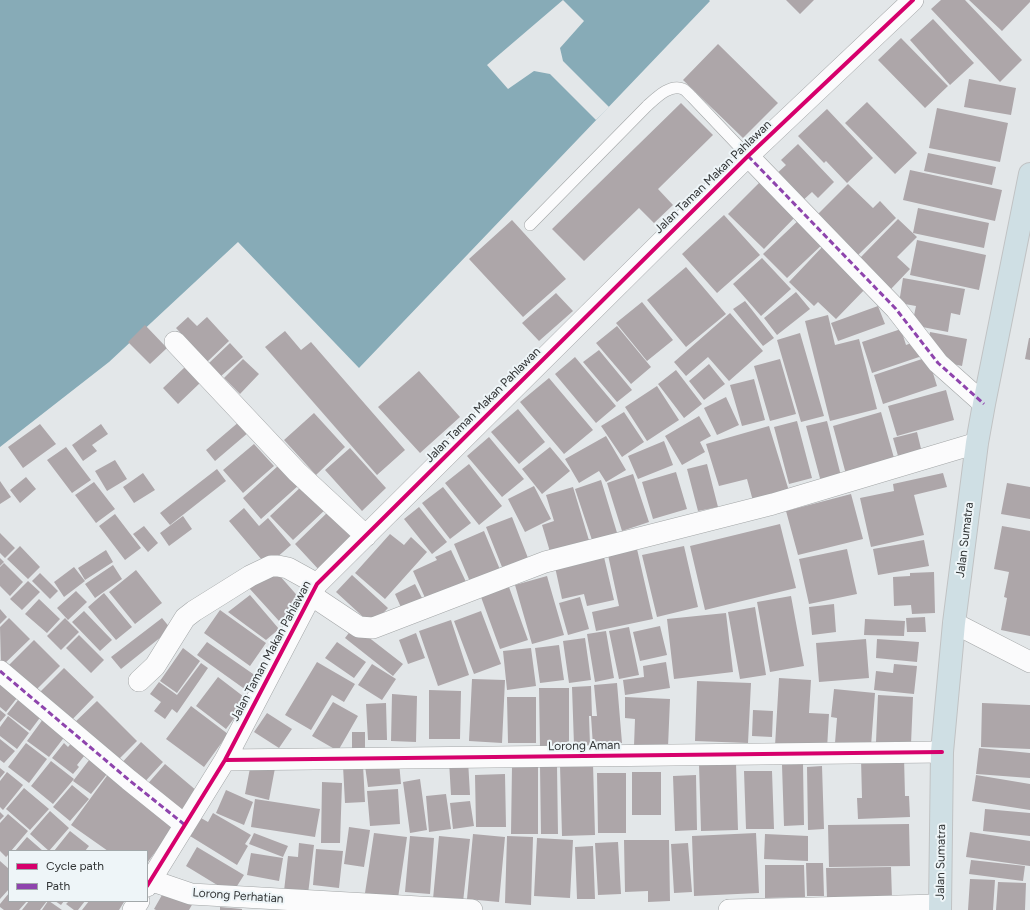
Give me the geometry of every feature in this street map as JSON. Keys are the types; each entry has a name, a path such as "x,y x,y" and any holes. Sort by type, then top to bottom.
{"highway":[{"name":"Jalan Sumatra","path":"940,908 942,752 954,623 977,443 1030,174"}],"street":[{"name":"Jalan Taman Makan Pahlawan","path":"149,883 225,760 314,589 748,156 913,0"},
{"path":"748,156 896,309 938,363 984,404"},
{"path":"175,342 297,472 366,536"},
{"path":"139,682 154,666 181,627 185,618 250,576 272,566 288,568 359,627 373,628 545,562 773,504 977,443"},
{"path":"954,623 1030,662"},
{"path":"0,671 129,780 185,825"},
{"name":"Lorong Aman","path":"225,760 942,752"},
{"name":"Lorong Perhatian","path":"149,883 191,894 472,910"},
{"path":"729,910 940,908"}],"lane":[{"path":"530,225 641,112 663,92 675,88 682,89 692,97 748,156"}],"water":[{"path":"0,0 710,1 359,368 238,242 109,362 0,447"}],"pier":[{"path":"563,0 584,21 560,48 563,61 609,107 596,120 550,74 534,71 508,89 487,65"}],"building":[{"path":"786,0 814,0 800,14"},
{"path":"941,0 965,0 1022,60 1000,82 931,9"},
{"path":"969,0 1030,0 1030,2 1002,31"},
{"path":"933,19 974,63 950,85 910,40"},
{"path":"901,38 948,86 925,108 878,60"},
{"path":"718,44 778,103 743,138 683,80"},
{"path":"969,79 1016,88 1011,115 964,107"},
{"path":"867,102 917,153 895,174 845,123"},
{"path":"681,103 713,135 658,189 673,205 654,223 639,208 584,261 552,229"},
{"path":"937,108 1008,123 1000,162 929,148"},
{"path":"827,109 873,158 847,183 826,161 824,163 798,136"},
{"path":"798,144 834,182 818,198 812,192 800,203 774,176 786,165 781,160"},
{"path":"928,153 996,167 992,185 924,171"},
{"path":"910,170 1002,190 995,221 903,200"},
{"path":"763,179 798,214 764,249 728,214"},
{"path":"848,184 873,208 880,201 896,218 857,256 817,215"},
{"path":"918,208 989,223 984,248 913,233"},
{"path":"724,215 760,255 717,293 682,254"},
{"path":"802,217 826,241 787,278 763,254"},
{"path":"898,219 917,237 897,257 910,269 891,289 860,258"},
{"path":"512,220 566,279 523,317 469,259"},
{"path":"917,240 986,255 979,290 910,275"},
{"path":"825,244 869,285 836,319 818,302 814,306 789,282"},
{"path":"762,258 791,289 761,316 733,284"},
{"path":"686,267 726,314 686,347 647,300"},
{"path":"903,278 965,289 960,315 951,313 948,332 912,325 916,306 899,303"},
{"path":"796,292 810,309 777,335 764,318"},
{"path":"556,293 573,311 539,341 522,323"},
{"path":"745,301 774,338 763,346 733,309"},
{"path":"642,302 673,340 647,361 616,323"},
{"path":"878,306 885,324 838,341 831,323"},
{"path":"730,313 763,351 729,381 708,357 686,376 674,362"},
{"path":"828,315 835,345 859,339 877,409 830,421 805,321"},
{"path":"188,317 197,326 207,317 229,341 207,362 176,328"},
{"path":"145,325 167,348 150,364 128,342"},
{"path":"617,326 651,367 631,384 596,343"},
{"path":"901,329 906,345 917,341 922,356 872,373 862,342"},
{"path":"285,331 301,350 311,342 405,450 377,475 265,347"},
{"path":"930,332 967,339 962,366 939,361 927,348"},
{"path":"800,333 824,416 801,422 777,340"},
{"path":"1030,338 1030,360 1025,359"},
{"path":"230,343 243,357 221,376 209,363"},
{"path":"599,350 632,390 617,402 583,362"},
{"path":"575,357 616,406 596,423 555,374"},
{"path":"928,357 937,386 883,404 874,375"},
{"path":"243,359 259,374 240,394 224,378"},
{"path":"780,359 796,414 770,421 754,366"},
{"path":"709,364 725,384 704,400 689,381"},
{"path":"186,366 201,382 178,404 163,388"},
{"path":"676,370 702,404 684,418 658,384"},
{"path":"419,371 460,417 420,453 378,407"},
{"path":"549,378 593,430 564,454 520,402"},
{"path":"754,379 765,420 742,426 730,385"},
{"path":"657,386 679,420 647,441 625,407"},
{"path":"946,390 954,420 897,436 888,406"},
{"path":"726,397 739,425 717,435 704,408"},
{"path":"518,409 545,442 519,464 491,432"},
{"path":"624,412 644,442 622,457 601,426"},
{"path":"881,412 896,465 847,478 833,426"},
{"path":"314,413 345,447 316,475 284,440"},
{"path":"699,416 711,436 700,442 705,452 682,465 665,436"},
{"path":"240,421 249,432 215,461 206,450"},
{"path":"797,421 812,478 789,484 774,427"},
{"path":"827,421 841,476 821,482 806,426"},
{"path":"40,424 56,444 23,468 8,447"},
{"path":"101,424 108,434 92,445 97,451 83,461 72,445"},
{"path":"769,426 789,491 753,501 747,479 719,486 706,444"},
{"path":"917,432 923,457 900,463 893,438"},
{"path":"606,436 626,470 606,482 599,471 579,483 565,459"},
{"path":"489,437 524,479 502,497 467,456"},
{"path":"664,441 673,465 638,479 628,456"},
{"path":"254,444 274,466 243,493 223,470"},
{"path":"66,447 91,480 72,493 47,460"},
{"path":"550,447 570,471 542,494 522,469"},
{"path":"350,448 386,488 362,511 325,470"},
{"path":"115,460 127,479 107,491 95,471"},
{"path":"469,464 502,506 479,525 445,483"},
{"path":"707,464 718,507 698,511 687,469"},
{"path":"279,465 299,485 261,519 243,498"},
{"path":"217,469 226,481 170,525 160,513"},
{"path":"676,472 687,509 653,519 642,482"},
{"path":"143,473 155,490 134,503 123,487"},
{"path":"943,473 947,487 914,495 924,535 871,547 860,498 894,491 893,484"},
{"path":"633,474 649,522 622,531 607,483"},
{"path":"26,477 36,489 20,503 10,490"},
{"path":"601,480 618,536 593,543 575,489"},
{"path":"0,481 11,497 0,504"},
{"path":"94,482 115,509 96,523 75,495"},
{"path":"1007,483 1030,487 1030,519 1001,514"},
{"path":"303,485 326,509 293,540 270,516"},
{"path":"534,486 551,519 525,532 508,499"},
{"path":"443,487 471,523 450,539 422,503"},
{"path":"573,487 591,547 551,555 542,525 554,521 546,495"},
{"path":"851,494 863,539 798,555 786,511"},
{"path":"419,507 447,542 432,554 404,519"},
{"path":"244,508 259,526 268,518 291,545 267,566 229,521"},
{"path":"332,508 358,534 320,571 295,544"},
{"path":"115,514 141,548 125,560 99,526"},
{"path":"183,516 192,529 169,546 160,533"},
{"path":"512,517 528,558 502,567 486,527"},
{"path":"780,524 796,588 705,610 690,546"},
{"path":"144,526 158,543 148,552 133,534"},
{"path":"1002,526 1030,531 1030,636 1001,630 1007,598 1004,597 1009,572 994,569"},
{"path":"484,531 501,572 471,584 454,544"},
{"path":"0,533 15,548 5,558 0,553"},
{"path":"390,534 404,545 411,537 427,552 385,599 355,573"},
{"path":"924,540 929,566 878,575 873,549"},
{"path":"20,546 40,567 28,579 7,559"},
{"path":"684,546 698,607 657,617 642,555"},
{"path":"637,549 653,619 596,631 592,612 619,606 608,555"},
{"path":"847,549 857,594 809,604 799,559"},
{"path":"106,550 113,562 85,580 78,568"},
{"path":"451,550 467,584 426,600 413,571 437,560 435,557"},
{"path":"604,557 614,600 587,606 584,594 562,599 555,567"},
{"path":"0,558 4,562 0,566"},
{"path":"4,563 23,582 10,596 0,586 0,567"},
{"path":"113,565 122,579 95,598 85,584"},
{"path":"74,567 85,581 64,597 54,582"},
{"path":"272,567 302,601 279,621 249,588"},
{"path":"136,570 162,603 135,624 109,592"},
{"path":"934,572 935,613 912,614 911,605 894,606 893,577 910,576 910,573"},
{"path":"40,573 58,591 50,599 32,581"},
{"path":"352,575 388,608 372,625 336,592"},
{"path":"547,576 564,635 532,644 515,585"},
{"path":"28,581 40,592 22,610 10,599"},
{"path":"415,584 425,604 404,614 395,594"},
{"path":"509,587 528,640 500,649 481,597"},
{"path":"76,591 87,602 68,620 57,608"},
{"path":"104,593 132,627 116,640 88,607"},
{"path":"250,595 279,629 266,640 228,612"},
{"path":"791,596 804,666 770,672 757,602"},
{"path":"580,597 589,629 568,635 559,603"},
{"path":"39,599 60,619 47,633 25,614"},
{"path":"834,604 836,632 812,635 809,607"},
{"path":"755,607 766,675 740,679 728,612"},
{"path":"0,609 7,617 0,624"},
{"path":"220,610 266,643 250,666 204,633"},
{"path":"84,611 112,640 100,651 72,622"},
{"path":"481,611 501,664 474,674 454,621"},
{"path":"726,613 733,672 674,679 667,619"},
{"path":"925,617 926,632 907,632 906,618"},
{"path":"9,618 30,639 1,667 0,627"},
{"path":"65,618 79,632 61,650 47,636"},
{"path":"162,618 171,629 121,669 111,657"},
{"path":"865,619 905,621 904,636 864,635"},
{"path":"451,620 469,675 438,686 419,631"},
{"path":"354,626 403,664 393,676 345,638"},
{"path":"660,626 667,655 640,661 633,632"},
{"path":"629,627 639,675 619,679 609,631"},
{"path":"606,631 614,678 595,682 587,634"},
{"path":"416,633 425,658 408,664 399,640"},
{"path":"79,635 104,660 91,673 66,648"},
{"path":"585,638 591,680 569,683 563,641"},
{"path":"866,639 869,678 819,682 816,643"},
{"path":"877,639 919,642 917,662 876,658"},
{"path":"34,640 60,666 31,695 5,669"},
{"path":"207,642 256,676 246,690 197,655"},
{"path":"337,642 366,662 354,678 325,658"},
{"path":"559,645 564,680 540,683 535,648"},
{"path":"183,648 200,661 177,693 160,681"},
{"path":"531,648 536,686 507,690 503,651"},
{"path":"317,662 355,684 344,702 332,695 311,730 285,715"},
{"path":"666,662 670,688 625,695 623,680 644,677 643,666"},
{"path":"201,663 208,668 177,713 172,709 165,719 154,711 161,702 150,694 159,682 177,695"},
{"path":"372,664 396,679 382,700 358,685"},
{"path":"894,664 917,666 914,694 874,690 876,671 893,673"},
{"path":"64,668 94,697 67,725 37,695"},
{"path":"218,677 248,700 226,729 196,706"},
{"path":"779,678 811,680 809,713 829,714 827,749 775,746"},
{"path":"472,679 505,680 502,743 469,741"},
{"path":"0,680 21,693 6,712 0,707"},
{"path":"697,681 751,683 748,743 695,741"},
{"path":"617,683 622,743 593,746 591,716 597,716 594,685"},
{"path":"591,686 592,716 589,716 590,745 574,745 572,687"},
{"path":"539,688 569,688 569,747 540,747"},
{"path":"834,689 875,693 871,746 835,743 837,718 831,717"},
{"path":"429,690 461,691 460,739 429,739"},
{"path":"392,694 417,696 416,742 391,741"},
{"path":"22,695 45,711 30,731 7,714"},
{"path":"878,695 913,697 911,744 876,742"},
{"path":"507,697 536,697 536,743 508,743"},
{"path":"625,697 670,699 668,747 634,746 635,719 625,718"},
{"path":"97,701 137,741 114,764 73,724"},
{"path":"333,702 358,716 338,751 312,736"},
{"path":"386,703 387,740 368,740 366,704"},
{"path":"982,703 1030,705 1030,749 981,747"},
{"path":"191,706 228,734 204,767 166,739"},
{"path":"0,710 6,715 0,722"},
{"path":"753,710 773,711 772,737 752,736"},
{"path":"267,713 292,729 279,748 254,732"},
{"path":"46,715 69,731 49,757 27,741"},
{"path":"8,716 29,733 17,749 0,736 0,727"},
{"path":"352,732 365,732 365,749 352,748"},
{"path":"0,739 15,751 4,763 0,760"},
{"path":"74,740 88,751 77,765 79,767 73,774 52,758 64,743 68,747"},
{"path":"141,742 163,762 140,787 118,767"},
{"path":"26,743 47,759 29,783 8,767"},
{"path":"979,748 1030,753 1030,778 976,774"},
{"path":"93,755 111,769 91,794 73,781"},
{"path":"904,757 905,796 909,796 910,817 858,819 857,798 862,798 861,759"},
{"path":"468,760 470,795 451,795 449,761"},
{"path":"51,761 74,779 53,804 31,786"},
{"path":"399,762 401,784 368,787 365,766"},
{"path":"251,763 275,768 269,800 245,794"},
{"path":"736,763 738,830 701,831 699,764"},
{"path":"165,764 197,791 176,816 144,788"},
{"path":"593,764 595,835 562,836 560,765"},
{"path":"803,764 804,825 784,826 782,765"},
{"path":"363,765 365,802 345,803 343,766"},
{"path":"512,766 538,766 538,834 511,834"},
{"path":"540,766 557,766 558,834 541,834"},
{"path":"822,766 824,829 808,830 807,767"},
{"path":"0,768 5,772 0,778"},
{"path":"744,771 772,771 774,829 746,829"},
{"path":"7,772 23,785 3,810 0,807 0,781"},
{"path":"632,772 661,772 661,815 632,815"},
{"path":"109,773 177,823 148,862 148,850 107,850 71,825"},
{"path":"597,773 626,773 626,833 598,833"},
{"path":"505,774 506,827 476,827 475,775"},
{"path":"696,775 697,830 675,831 673,776"},
{"path":"976,775 1030,784 1030,810 972,801"},
{"path":"420,779 427,830 410,833 403,782"},
{"path":"322,782 342,783 340,843 321,843"},
{"path":"72,785 89,799 70,821 53,807"},
{"path":"24,788 49,809 30,830 6,809"},
{"path":"398,789 400,824 370,826 367,791"},
{"path":"226,790 253,802 244,825 216,813"},
{"path":"446,794 451,829 429,832 426,796"},
{"path":"255,799 320,809 315,837 251,827"},
{"path":"470,801 474,826 453,829 450,803"},
{"path":"985,809 1030,813 1030,836 983,831"},
{"path":"50,811 69,828 50,850 48,850 30,834"},
{"path":"0,812 4,816 0,820"},
{"path":"213,813 251,835 245,844 248,846 237,865 190,836 201,818 208,822"},
{"path":"8,814 28,831 12,850 8,850 8,855 6,857 0,851 0,823"},
{"path":"909,824 910,866 829,867 828,825"},
{"path":"349,827 370,830 364,867 344,864"},
{"path":"70,831 89,846 86,850 55,850"},
{"path":"970,832 1030,841 1030,866 966,857"},
{"path":"254,833 288,846 283,857 249,844"},
{"path":"374,833 407,837 398,898 365,893"},
{"path":"756,833 759,893 694,896 692,836"},
{"path":"473,834 505,837 499,902 467,899"},
{"path":"765,834 808,836 808,861 764,859"},
{"path":"410,836 434,838 430,894 405,892"},
{"path":"439,836 470,839 463,902 433,899"},
{"path":"507,836 533,837 531,905 505,903"},
{"path":"27,837 42,850 16,850"},
{"path":"537,838 573,840 570,898 534,896"},
{"path":"624,840 669,840 670,901 648,902 648,891 625,892"},
{"path":"618,842 621,894 598,895 595,843"},
{"path":"299,843 314,845 308,894 284,891 288,856 298,857"},
{"path":"688,843 692,892 674,893 671,844"},
{"path":"593,846 595,899 577,899 575,847"},
{"path":"197,847 244,875 232,894 186,866"},
{"path":"316,849 343,851 339,888 313,885"},
{"path":"251,853 283,858 279,881 247,875"},
{"path":"971,860 1025,866 1023,881 969,874"},
{"path":"0,861 8,868 8,890 0,899"},
{"path":"806,863 823,863 824,896 807,896"},
{"path":"765,865 804,865 805,897 765,898"},
{"path":"891,867 892,898 827,899 826,868"},
{"path":"970,879 995,880 993,910 968,910"},
{"path":"998,882 1026,883 1025,910 996,910"},
{"path":"166,888 193,903 189,910 154,909"},
{"path":"8,894 8,902 26,902 19,910 4,910 0,907 0,904"},
{"path":"28,902 46,902 40,910 22,910"},
{"path":"47,902 50,902 62,910 42,910"},
{"path":"56,902 63,902 61,905"},
{"path":"68,902 84,902 78,910 74,910 66,904"},
{"path":"88,902 124,902 119,910 82,910"},
{"path":"220,907 242,909 242,910 220,910"}],"marked path":[{"path":"748,156 896,309 938,363 984,404"},
{"path":"0,671 129,780 185,825"}],"cycle path":[{"path":"148,884 225,760 317,584 748,156 913,0"},
{"path":"225,760 942,752"}]}
